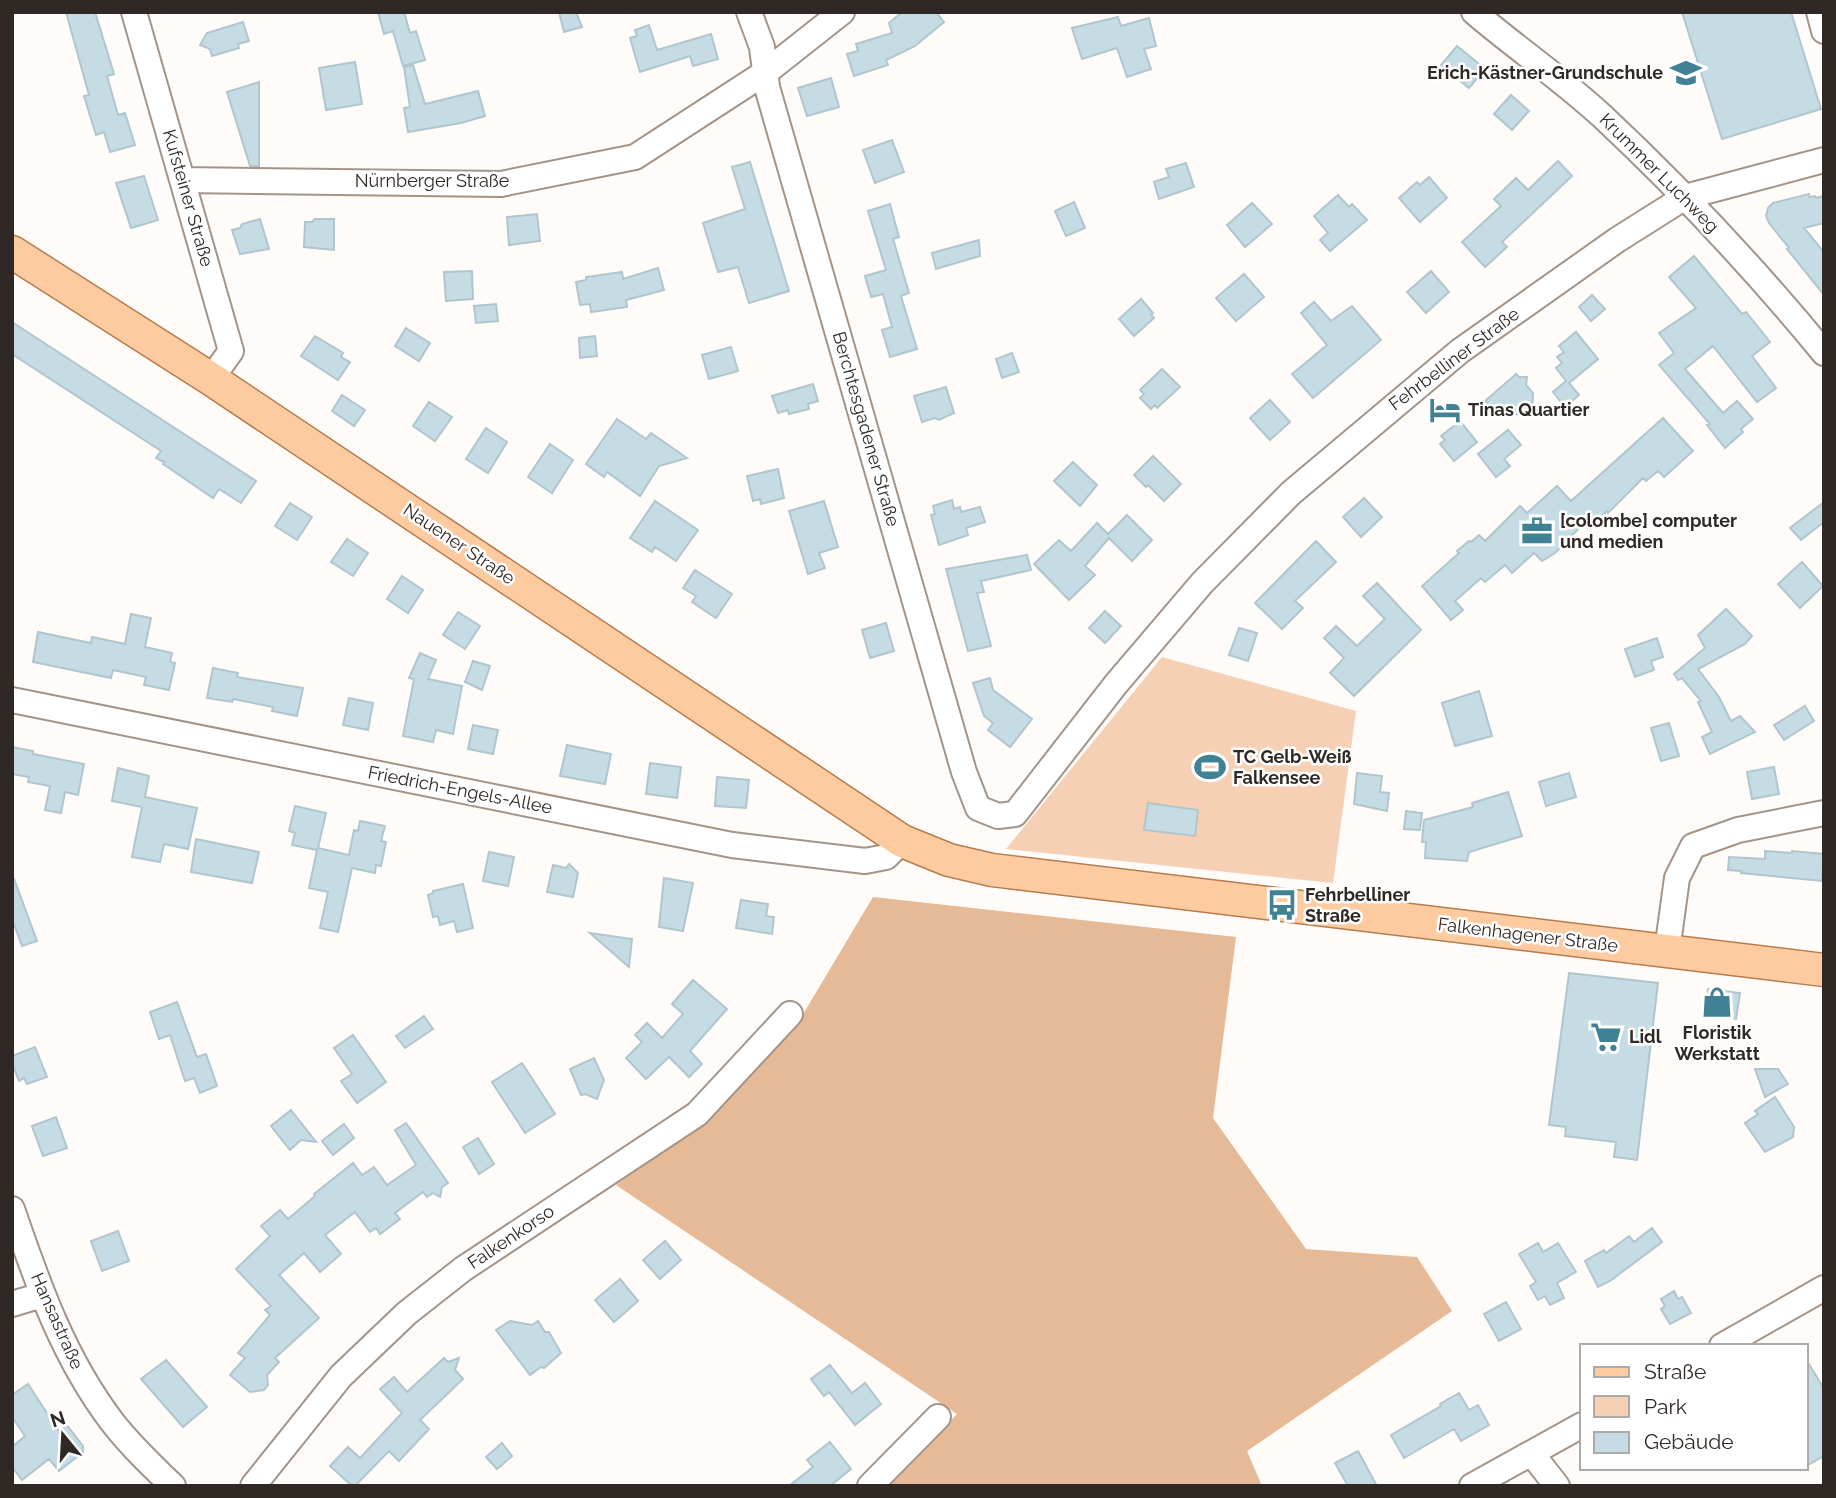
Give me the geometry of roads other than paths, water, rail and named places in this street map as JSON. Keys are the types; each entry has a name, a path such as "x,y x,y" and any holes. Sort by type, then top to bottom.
{"main road":[{"name":"Nauener Straße","path":"12,252 211,379 902,841"},
{"name":"Falkenhagener Straße","path":"902,841 949,860 992,870 1824,970"}],"street":[{"name":"Kufsteiner Straße","path":"134,12 231,351 211,379"},
{"name":"Berchtesgadener Straße","path":"749,12 762,47 767,87 964,772 978,808 998,816 1015,814"},
{"name":"Nürnberger Straße","path":"183,180 501,184 635,157 766,72 842,12"},
{"path":"1819,12 1824,31"},
{"name":"Krummer Luchweg","path":"1483,15 1600,114 1685,197 1719,231 1824,353"},
{"name":"Fehrbelliner Straße","path":"1015,814 1115,684 1202,583 1292,493 1380,415 1460,351 1617,240 1685,197 1824,160"},
{"name":"Friedrich-Engels-Allee","path":"12,700 732,845 865,861 886,857 902,841"},
{"path":"1667,951 1677,878 1693,846 1738,830 1824,813"},
{"name":"Falkenkorso","path":"253,1486 341,1376 407,1313 463,1269 697,1114 790,1014"},
{"name":"Hansastraße","path":"12,1209 42,1295 65,1348 114,1425 173,1486"},
{"path":"1726,1344 1824,1288"},
{"path":"12,1304 42,1295"},
{"path":"870,1486 938,1417"},
{"path":"1472,1486 1580,1426"},
{"path":"1532,1454 1557,1486"}],"place":[{"name":"Erich-Kästner-Grundschule","path":"1686,73"},
{"name":"Tinas Quartier","path":"1445,410"},
{"name":"[colombe] computer und medien","path":"1537,531"},
{"name":"TC Gelb-Weiß Falkensee","path":"1210,767"},
{"name":"Fehrbelliner Straße","path":"1282,905"},
{"name":"Floristik Werkstatt","path":"1717,1002"},
{"name":"Lidl","path":"1606,1037"}]}
